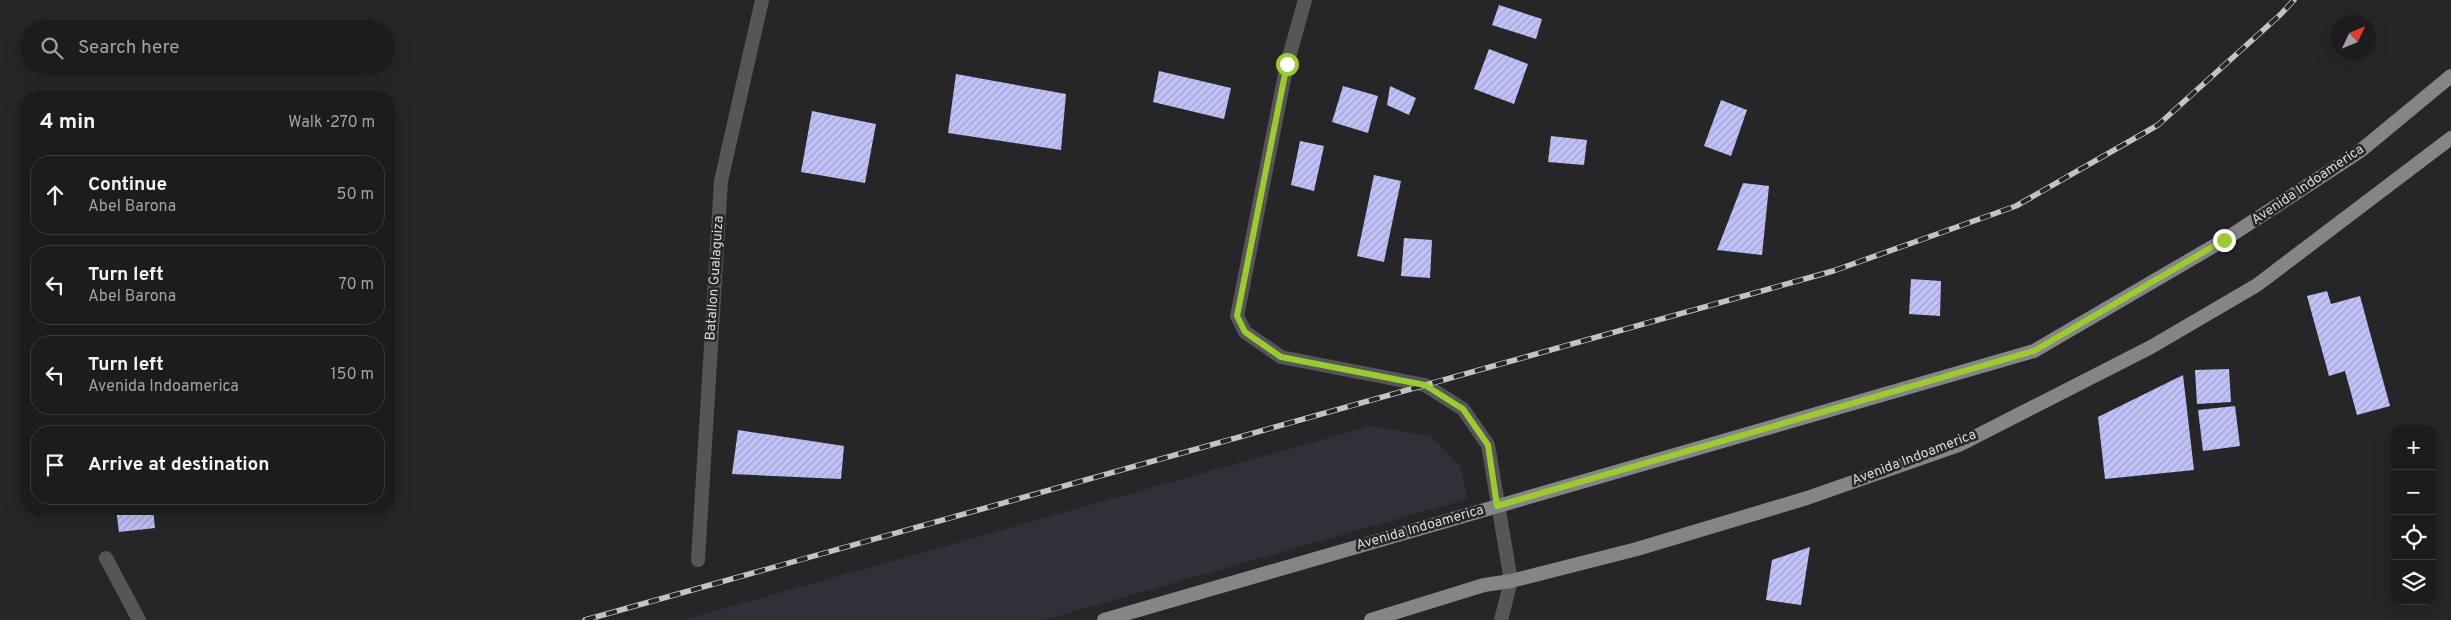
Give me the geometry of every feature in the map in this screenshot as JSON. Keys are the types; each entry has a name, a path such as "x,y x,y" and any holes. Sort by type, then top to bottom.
{"main road":[{"name":"Avenida Indoamerica","path":"1104,620 2034,351 2224,240 2359,152 2451,76"},
{"name":"Avenida Indoamerica","path":"1371,620 1484,585 1511,581 1637,549 1808,498 1959,445 2151,347 2257,285 2451,138"}],"street":[{"name":"Batallon Gualaguiza","path":"698,560 721,181 762,0"},
{"path":"1305,0 1287,64 1237,316 1245,332 1281,357 1425,385 1463,409 1488,445 1511,581 1501,620"},
{"path":"106,558 138,620"}],"shaded area":[{"path":"1370,426 1431,436 1461,467 1467,499 1044,620 683,620"}],"building":[{"path":"1499,5 1542,19 1536,39 1492,25"},
{"path":"1489,49 1528,64 1514,104 1474,89"},
{"path":"1159,71 1231,88 1224,119 1153,102"},
{"path":"956,74 1066,94 1061,150 948,133"},
{"path":"1343,86 1378,96 1368,133 1332,122"},
{"path":"1390,86 1416,98 1409,115 1387,105"},
{"path":"1721,100 1747,110 1731,156 1704,146"},
{"path":"812,111 876,124 865,183 801,172"},
{"path":"1551,136 1587,140 1584,165 1548,162"},
{"path":"1300,141 1324,146 1314,191 1291,185"},
{"path":"1374,175 1401,181 1384,262 1357,256"},
{"path":"1743,183 1769,186 1762,255 1717,250"},
{"path":"1404,238 1432,240 1430,278 1401,276"},
{"path":"1911,279 1941,281 1940,316 1909,314"},
{"path":"2327,291 2331,304 2360,296 2390,406 2357,415 2345,371 2329,376 2307,296"},
{"path":"2229,369 2231,402 2197,404 2195,370"},
{"path":"2183,375 2194,470 2105,479 2098,417"},
{"path":"2235,406 2240,446 2203,451 2198,410"},
{"path":"738,430 844,446 841,479 732,474"},
{"path":"117,515 154,515 155,528 119,532"},
{"path":"1810,547 1801,605 1766,600 1772,560"}],"railway":[{"path":"585,620 1833,271 2016,206 2158,125 2281,14 2294,0"}],"route":[{"path":"1287,64 1237,316 1245,332 1281,357 1425,385 1463,409 1488,445 1497,506 2034,351 2224,240"}]}
